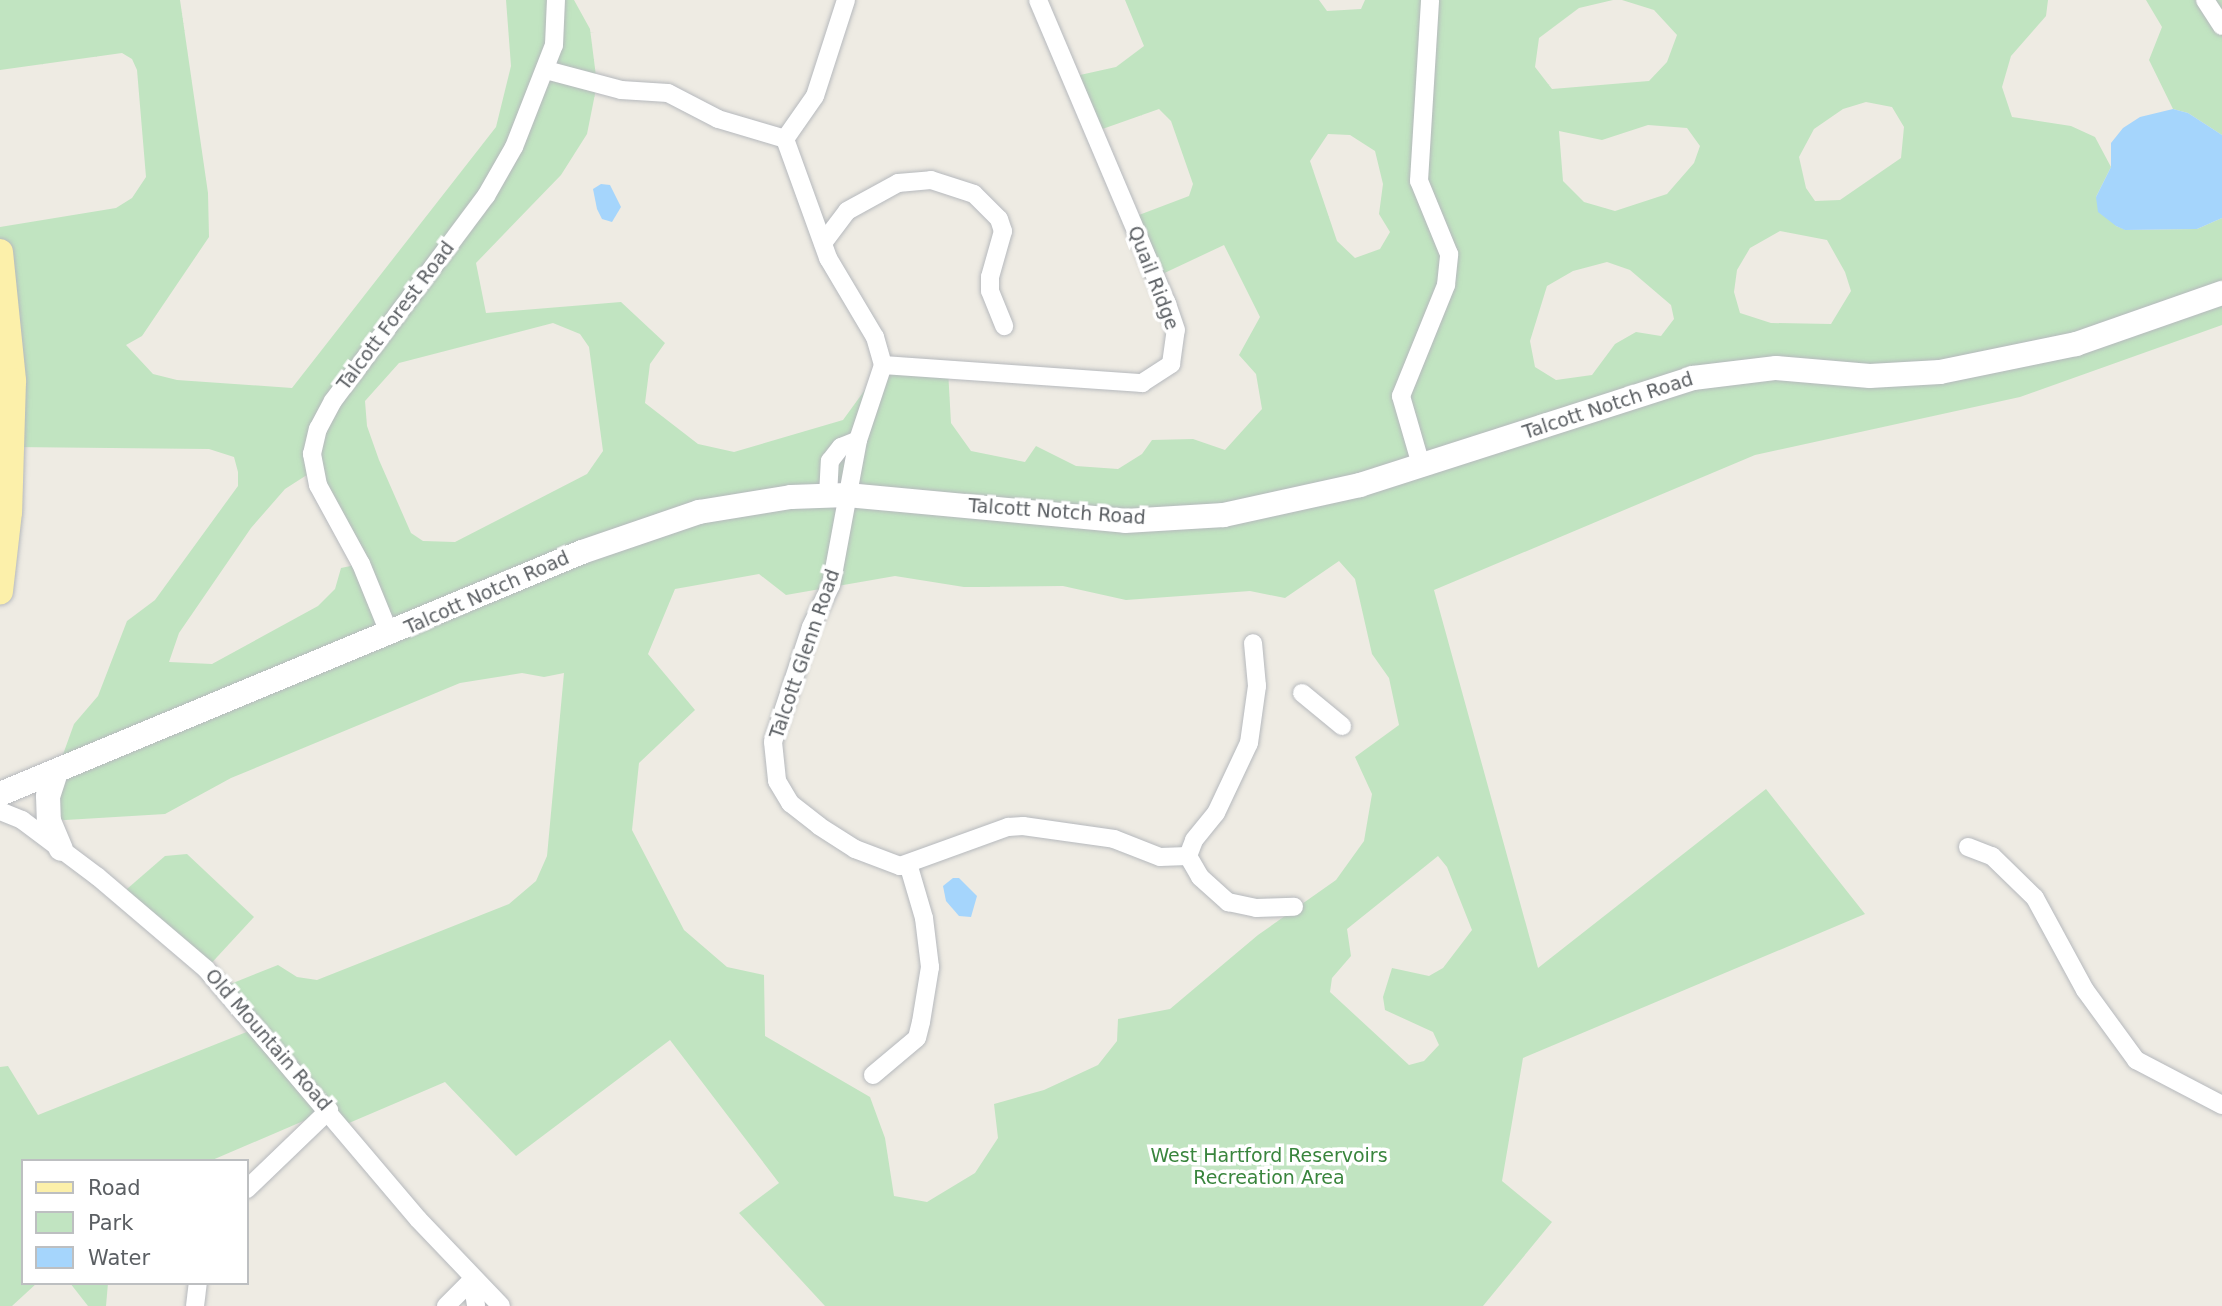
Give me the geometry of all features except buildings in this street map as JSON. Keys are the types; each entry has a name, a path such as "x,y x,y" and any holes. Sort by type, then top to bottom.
{"main road":[{"path":"0,252 13,381 9,512 0,591"}],"street":[{"name":"Talcott Forest Road","path":"390,635 361,564 318,485 313,454 318,429 333,401 486,196 514,147 554,45 556,0"},
{"path":"785,139 816,96 846,0"},
{"name":"Quail Ridge","path":"883,365 1142,383 1171,364 1176,330 1167,304 1038,0"},
{"path":"1421,465 1401,396 1446,285 1449,254 1419,180 1430,0"},
{"path":"2205,0 2222,26"},
{"path":"546,70 621,90 668,93 718,119 785,139"},
{"path":"785,139 837,278 874,337 883,365"},
{"path":"823,243 847,211 882,190 914,179 943,182 974,194 999,219 1003,231 990,284 1004,326"},
{"path":"810,211 847,211"},
{"name":"Talcott Notch Road","path":"0,794 55,775 644,528 743,503 837,495 1125,521 1175,519 1287,504 1421,465 1693,378 1776,368 1870,376 1940,372 2076,344 2222,293"},
{"name":"Talcott Glenn Road","path":"883,365 858,440 841,447 830,461 837,495 831,585 811,627 773,742 777,781 790,803 855,849 909,867"},
{"path":"1253,643 1257,686 1249,743 1216,813 1194,839 1188,856 1200,877 1228,902 1256,908 1294,907"},
{"path":"1302,693 1342,726"},
{"path":"55,775 48,796 49,821 61,849"},
{"name":"Old Mountain Road","path":"0,811 22,820 61,849 206,969 472,1280 501,1306"},
{"path":"873,1075 917,1038 921,1022 930,967 924,918 909,867 960,843 1023,826 1114,839 1160,858 1188,856"},
{"path":"1968,847 1992,856 2035,898 2085,990 2136,1060 2222,1105"},
{"path":"248,1188 329,1110"},
{"path":"446,1306 472,1280"},
{"path":"472,1280 476,1306"},
{"path":"195,1306 198,1285"}],"green space":[{"name":"West Hartford Reservoirs Recreation Area","path":"0,0 180,0 208,193 209,237 142,336 126,345 153,374 177,380 292,388 496,127 511,66 506,0 574,0 590,29 597,84 587,134 561,175 476,263 486,313 621,302 665,343 650,364 645,403 698,444 734,452 843,420 883,365 948,370 951,423 971,451 1025,462 1036,446 1076,466 1118,469 1142,454 1152,440 1193,439 1225,450 1262,409 1256,374 1239,355 1260,317 1224,245 1156,277 1131,218 1189,196 1193,184 1171,121 1159,109 1094,132 1071,77 1116,67 1144,46 1125,0 1319,0 1327,11 1361,9 1365,0 1613,0 1579,8 1539,38 1535,67 1552,89 1649,81 1667,62 1677,35 1654,10 1622,0 2048,0 2046,16 2011,56 2002,87 2012,117 2071,126 2095,137 2111,167 2096,197 2116,226 2126,230 2197,229 2222,218 2222,325 2020,397 1755,455 1434,590 1538,968 1766,789 1865,914 1523,1058 1502,1181 1552,1222 1483,1306 825,1306 739,1213 779,1183 670,1040 516,1156 445,1082 342,1126 329,1110 215,1159 21,1159 21,1285 35,1285 12,1306 0,1306 0,1067 8,1066 38,1115 259,1027 223,987 278,965 297,977 317,980 509,904 536,881 547,856 564,673 544,677 522,673 460,683 231,778 165,814 49,821 48,796 74,724 98,696 127,621 155,600 238,486 234,457 209,449 12,447 0,566 0,227 116,208 132,198 146,177 137,70 132,59 122,53 0,70","holes":["1866,102 1892,107 1904,127 1901,158 1840,200 1815,201 1806,188 1799,157 1814,129 1843,109","1648,125 1687,128 1700,146 1694,163 1667,194 1615,211 1584,202 1563,181 1559,131 1602,140","1328,134 1350,135 1375,151 1383,184 1379,214 1390,232 1380,249 1355,258 1337,241 1310,161","1780,231 1827,240 1845,272 1851,291 1831,324 1771,323 1740,313 1734,292 1737,270 1750,248","1607,262 1630,270 1671,305 1674,319 1661,336 1636,332 1615,344 1592,375 1556,380 1535,367 1530,341 1547,286 1573,271","553,323 580,334 589,347 603,451 587,474 455,542 423,541 411,533 367,426 365,401 399,363","313,471 360,564 341,568 335,589 318,606 212,664 169,662 179,633 251,528 285,489","1339,561 1355,579 1372,654 1389,678 1399,725 1355,757 1372,794 1364,841 1336,880 1258,935 1170,1009 1118,1019 1117,1041 1098,1065 1044,1090 994,1104 998,1138 975,1173 927,1202 894,1196 885,1138 870,1097 765,1036 764,975 727,967 684,930 632,830 639,763 695,710 648,654 675,589 759,574 786,595 895,576 964,587 1063,586 1126,600 1250,591 1285,598","1438,856 1447,867 1472,930 1443,968 1429,976 1392,968 1383,997 1385,1010 1433,1032 1439,1045 1424,1061 1409,1065 1330,992 1332,978 1351,956 1347,929"]},
{"path":"2146,0 2222,0 2222,135 2188,113 2173,109 2149,60 2162,27"},
{"path":"187,854 254,917 206,969 120,895 165,856"},
{"path":"72,1285 108,1285 106,1306 88,1306"}],"water":[{"path":"2173,109 2188,113 2222,135 2222,218 2197,229 2125,230 2098,212 2096,197 2111,167 2111,143 2123,128 2140,117"},
{"path":"601,184 610,185 621,207 612,222 602,219 597,209 593,189"},
{"path":"953,878 959,878 977,896 971,917 959,916 946,901 943,886"}]}
